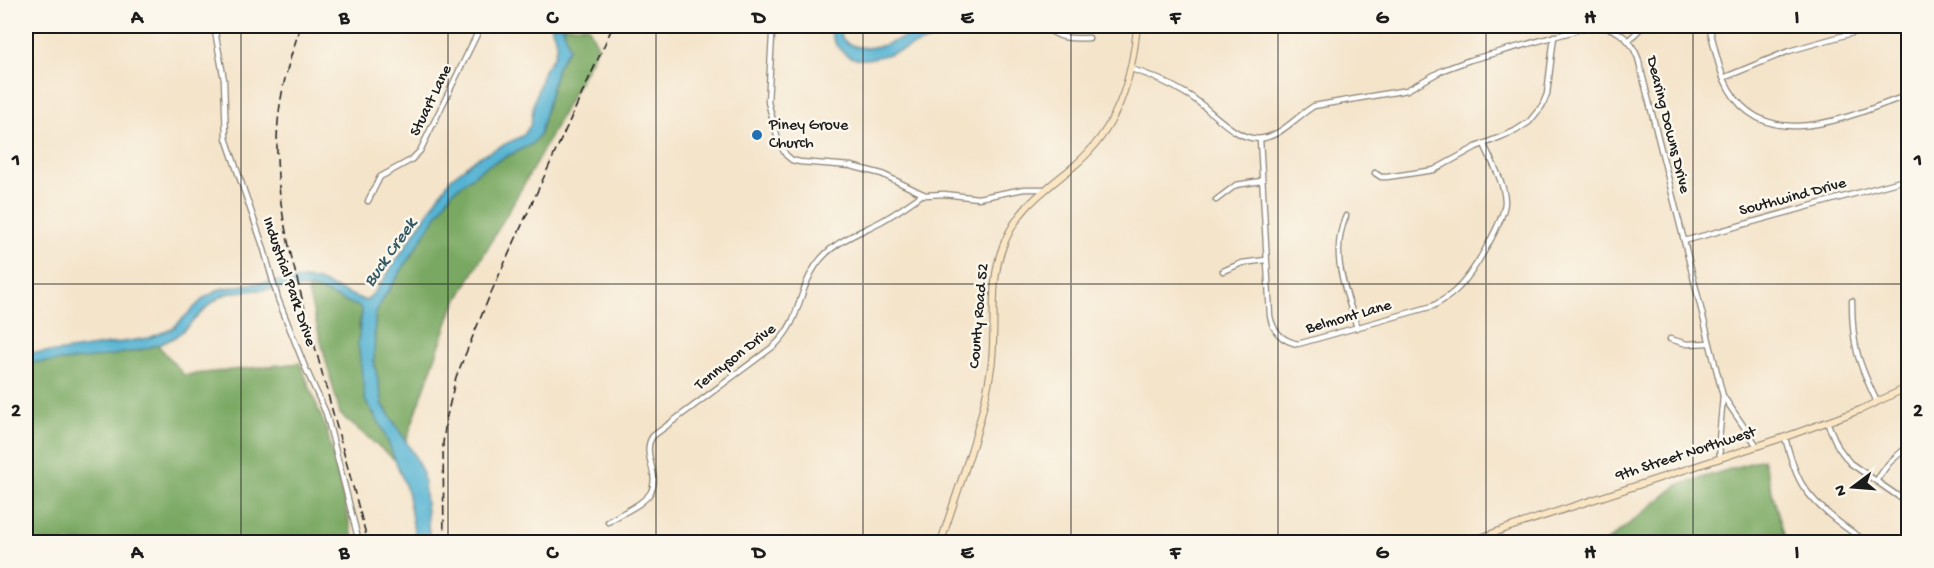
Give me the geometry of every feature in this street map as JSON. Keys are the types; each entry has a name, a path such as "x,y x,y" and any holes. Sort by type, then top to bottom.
{"street":[{"name":"Industrial Park Drive","path":"214,26 224,80 226,138 278,299 326,413 359,543"},
{"name":"Stuart Lane","path":"368,201 380,177 411,160 420,151 481,26"},
{"path":"770,26 768,98 779,143 786,155 800,162 851,166 882,174 923,194 978,198 1024,189 1043,189"},
{"path":"1045,26 1053,33 1064,37 1089,38"},
{"name":"County Road 52","path":"940,542 964,476 986,393 994,340 995,279 998,259 1006,238 1024,209 1043,189 1074,166 1104,133 1120,107 1131,69 1137,26"},
{"path":"1629,40 1643,26"},
{"path":"1709,26 1723,78 1733,95 1753,114 1775,124 1794,127 1814,126 1857,114 1908,95"},
{"name":"Dearing Downs Drive","path":"1260,139 1277,133 1314,106 1407,90 1462,62 1589,27 1615,30 1634,46 1710,343 1723,396 1719,440 1720,458"},
{"path":"1723,78 1789,51 1868,27"},
{"path":"1375,173 1381,177 1387,177 1426,172 1521,128 1535,116 1547,94 1551,76 1554,36"},
{"path":"1131,69 1187,94 1243,136 1260,139"},
{"name":"Belmont Lane","path":"1260,139 1271,320 1272,326 1282,338 1293,343 1303,343 1433,306 1453,293 1467,278 1499,224 1505,204 1501,183 1484,144"},
{"name":"Southwind Drive","path":"1684,241 1908,179"},
{"path":"1216,200 1236,185 1261,181"},
{"name":"Tennyson Drive","path":"608,522 641,501 650,492 654,477 648,450 653,436 774,346 788,332 794,322 807,280 824,255 842,241 883,220 923,194"},
{"path":"1346,216 1337,253 1357,328"},
{"path":"1223,271 1247,261 1266,260"},
{"path":"1852,301 1857,357 1877,402"},
{"path":"1670,339 1687,344 1710,343"},
{"name":"9th Street Northwest","path":"1469,543 1510,527 1785,437 1877,402 1908,387"},
{"name":"Dearing Downs Drive","path":"1723,396 1757,446"},
{"path":"1827,422 1838,447 1854,468 1908,503"},
{"path":"1785,437 1794,468 1805,489 1837,520 1867,543"},
{"path":"1876,482 1889,463 1908,446"}],"green space":[{"path":"563,26 588,26 598,46 540,156 452,310 406,441 383,405 374,362 375,315 452,192 485,167 532,144 540,134 557,67 569,48"},
{"path":"307,288 318,290 360,307 362,311 359,326 365,400 382,427 396,461 340,414"},
{"path":"157,344 184,375 300,363 327,431 354,542 26,542 26,362 92,357"},
{"path":"1763,459 1786,542 1606,542 1678,485"}],"water":[{"path":"551,26 563,26 569,48 557,67 540,134 532,144 485,167 452,192 375,315 374,362 383,405 414,454 423,474 430,542 416,542 407,490 382,427 365,400 358,342 362,311 360,307 318,290 307,288 231,293 217,299 175,337 162,343 102,357 26,362 26,352 56,352 149,338 173,328 204,298 220,289 304,279 318,281 366,301 377,289 451,178 477,158 524,135 531,124 534,102 544,70 554,56 557,43"},
{"path":"830,26 841,26 840,35 846,42 856,47 867,48 878,47 932,26 965,26 880,57 857,59 846,55 838,47 832,37"}],"railway":[{"path":"301,26 287,70 279,114 277,145 280,193 299,286 368,542"},
{"path":"444,542 443,443 456,377 490,295 613,26"}],"place":[{"name":"Piney Grove Church","path":"757,135"}],"water label":[{"name":"Buck Creek","path":"391,253"}]}
